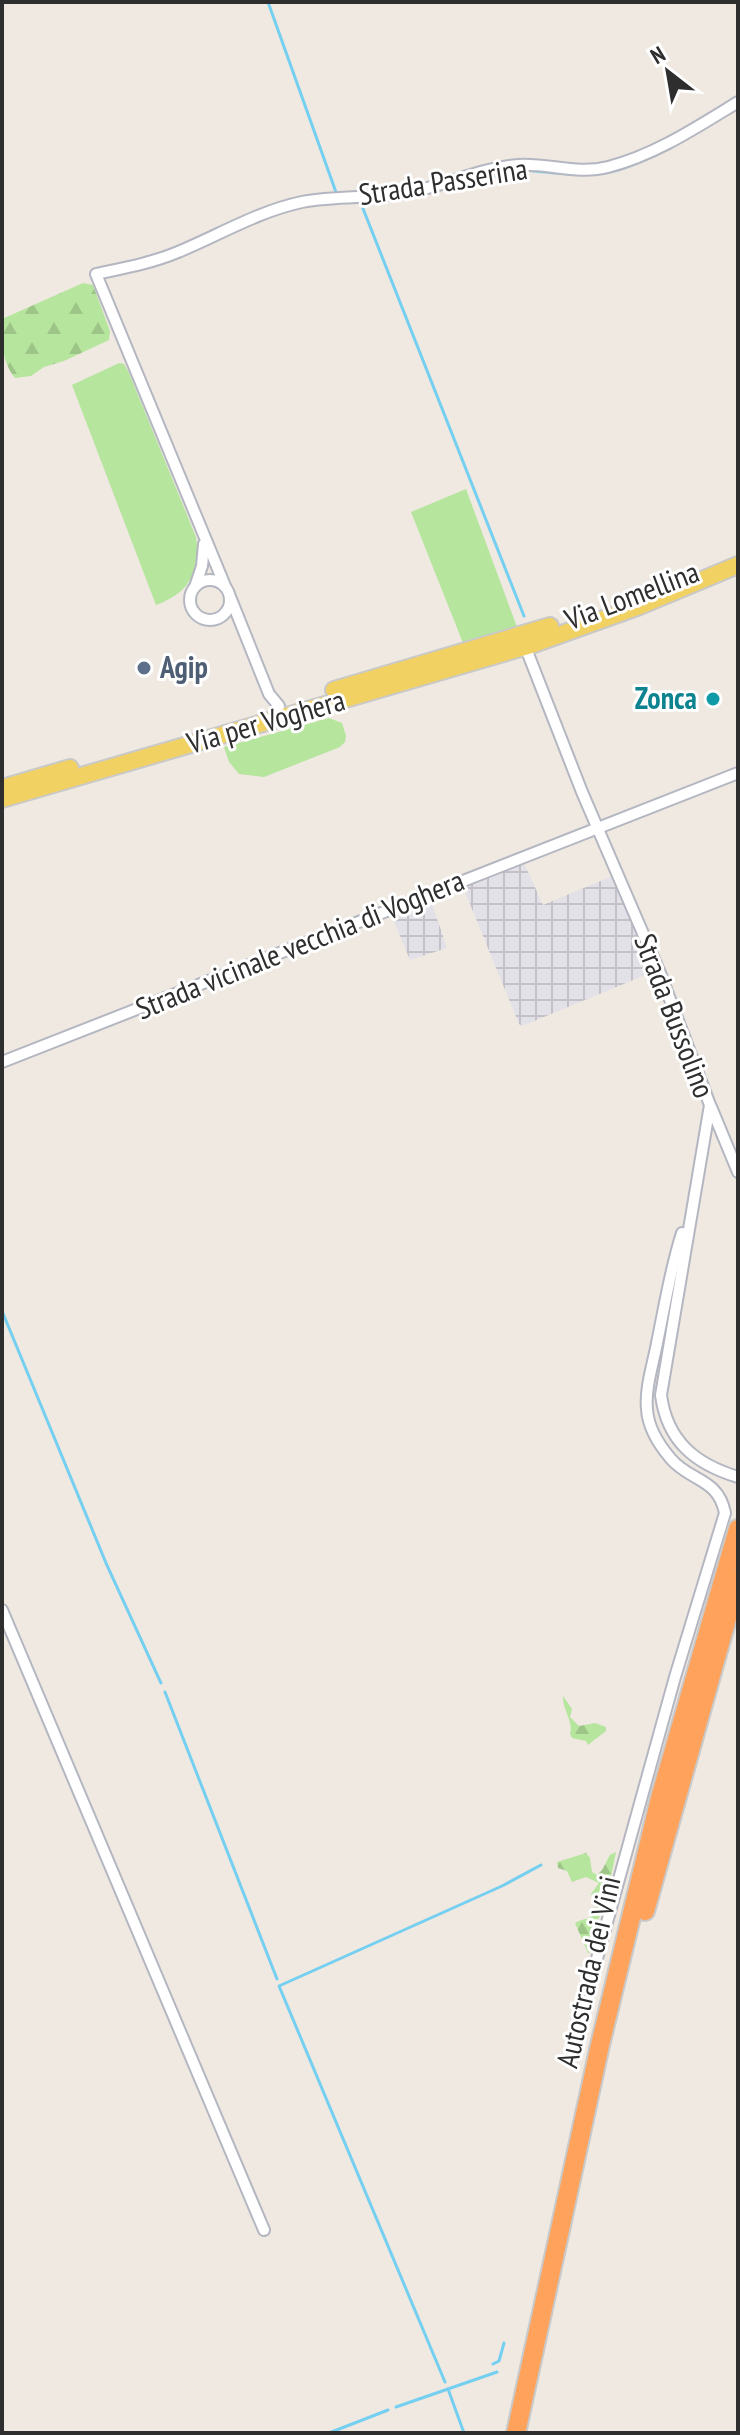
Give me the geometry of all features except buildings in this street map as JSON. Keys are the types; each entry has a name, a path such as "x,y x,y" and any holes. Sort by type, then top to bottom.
{"highway":[{"name":"Autostrada dei Vini","path":"516,2433 600,2045 660,1798 738,1529"},
{"name":"Autostrada dei Vini","path":"528,2433 629,1974 671,1811 738,1579"}],"main road":[{"name":"Via Lomellina","path":"527,642 738,554"},
{"name":"Via Lomellina","path":"527,642 637,607 738,565"},
{"name":"Via per Voghera","path":"2,788 279,706 527,642"},
{"name":"Via per Voghera","path":"2,799 527,642"}],"street":[{"name":"Strada Passerina","path":"204,538 96,274 174,254 275,209 301,202 413,191 466,175 517,165 587,172 612,166 681,137 738,102"},
{"path":"204,538 202,566 189,603 195,615 209,620 219,618 227,611 230,599"},
{"path":"204,538 269,694 279,706"},
{"path":"196,584 214,579 225,586"},
{"name":"Strada Bussolino","path":"527,642 710,1105 661,1395 665,1419 686,1450 723,1472 738,1477"},
{"name":"Strada vicinale vecchia di Voghera","path":"2,1062 738,773"},
{"path":"710,1105 738,1172"},
{"path":"588,1991 675,1677 725,1513 722,1499 714,1487 687,1473 662,1448 647,1409 667,1291 690,1209"},
{"path":"2,1610 264,2230"}],"shaded area":[{"path":"523,861 543,905 615,875 655,971 522,1026 519,1024 463,887"},
{"path":"430,898 447,948 410,960 391,914"}],"green space":[{"path":"83,283 93,285 110,331 109,340 44,367 31,376 15,378 5,357 2,319"},
{"path":"119,363 124,364 129,373 196,537 196,561 190,580 177,594 156,605 72,385"},
{"path":"466,489 517,627 463,643 411,512"},
{"path":"329,718 342,723 346,736 340,747 264,777 239,774 229,762 224,747"},
{"path":"563,1696 572,1709 570,1717 579,1726 595,1723 606,1727 606,1731 588,1745 586,1741 572,1738"},
{"path":"616,1852 608,1901 596,1923 598,1929 591,1939 591,1952 588,1953 575,1923 593,1914 597,1905 591,1894 599,1883 586,1877 572,1882 567,1871 558,1868 557,1862 586,1853 592,1872 597,1875 610,1855"}],"waterway":[{"path":"268,2 337,195"},
{"path":"673,146 698,132"},
{"path":"533,171 600,174 641,161"},
{"path":"412,197 480,178 513,174"},
{"path":"369,201 405,198"},
{"path":"360,201 524,616"},
{"path":"2,1311 106,1563 161,1683"},
{"path":"165,1692 277,1979"},
{"path":"445,2382 279,1986 502,1886 541,1865"},
{"path":"493,2364 499,2361 504,2343"},
{"path":"396,2407 497,2372"},
{"path":"448,2389 464,2433"},
{"path":"329,2433 388,2410"}],"place":[{"name":"Agip","path":"144,668"},
{"name":"Zonca","path":"713,699"}]}
